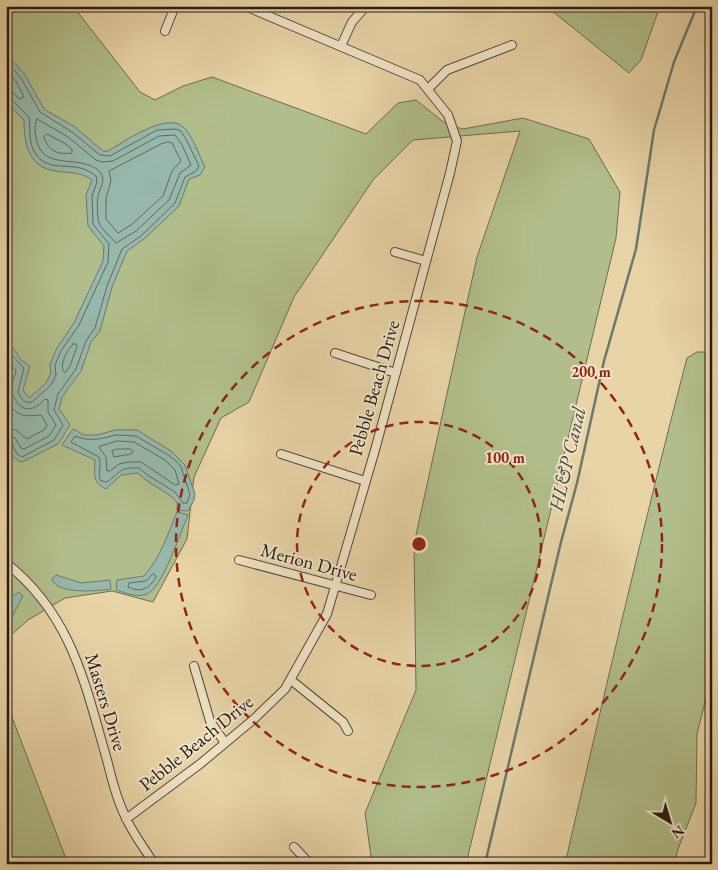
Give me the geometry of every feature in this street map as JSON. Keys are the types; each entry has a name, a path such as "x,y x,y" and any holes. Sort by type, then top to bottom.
{"street":[{"path":"165,31 175,6"},
{"name":"Pebble Beach Drive","path":"126,819 224,743 286,689 327,614 396,373 457,141 448,115 420,80 245,6"},
{"path":"340,46 352,22 366,6"},
{"path":"428,89 447,70 512,45"},
{"path":"396,252 426,261"},
{"path":"335,353 396,373"},
{"path":"281,454 365,481"},
{"name":"Merion Drive","path":"239,560 371,595"},
{"name":"Masters Drive","path":"6,564 16,571 40,596 57,618 70,642 82,673 116,792 126,819 154,864"},
{"path":"194,666 210,721 224,743"},
{"path":"291,680 343,722 348,731"},
{"path":"294,846 310,864"}],"green space":[{"path":"6,6 73,6 140,92 155,100 183,86 212,77 366,134 398,103 416,100 446,124 463,129 523,118 589,139 620,192 616,238 466,864 372,864 365,813 416,690 414,544 477,257 520,131 413,140 373,180 294,297 249,402 221,418 194,477 187,539 153,602 112,591 65,598 28,620 10,636 7,704 68,864 6,864"},
{"path":"546,6 660,6 641,60 629,73"},
{"path":"697,352 709,352 712,356 712,674 697,734 696,803 674,864 565,864 624,611 687,358"}],"water":[{"path":"6,53 25,75 44,109 75,127 103,151 108,151 144,130 165,123 175,123 186,129 205,167 200,175 189,179 179,206 144,239 127,251 112,287 100,331 91,342 81,371 62,397 59,409 70,425 58,444 22,462 14,457 6,444 6,347 13,348 21,360 30,366 23,390 29,398 46,383 51,373 50,364 57,348 74,323 103,261 104,246 88,226 86,195 92,180 82,175 43,167 37,163 28,151 24,120 6,102"},
{"path":"73,429 84,435 97,435 115,430 137,430 171,451 185,465 195,494 188,511 177,510 177,502 173,498 138,473 121,475 106,489 101,486 95,477 95,460 62,445"},
{"path":"177,512 188,515 165,571 153,590 147,594 132,595 116,590 117,580 144,576 150,569 155,562"},
{"path":"56,575 81,583 110,580 111,589 69,590 55,584 52,579"},
{"path":"19,592 23,596 7,626 6,654 5,629 7,610 13,596"}],"waterway":[{"name":"HL&P Canal","path":"485,864 561,542 577,483 604,361 636,249 654,130 674,62 697,6"}]}
